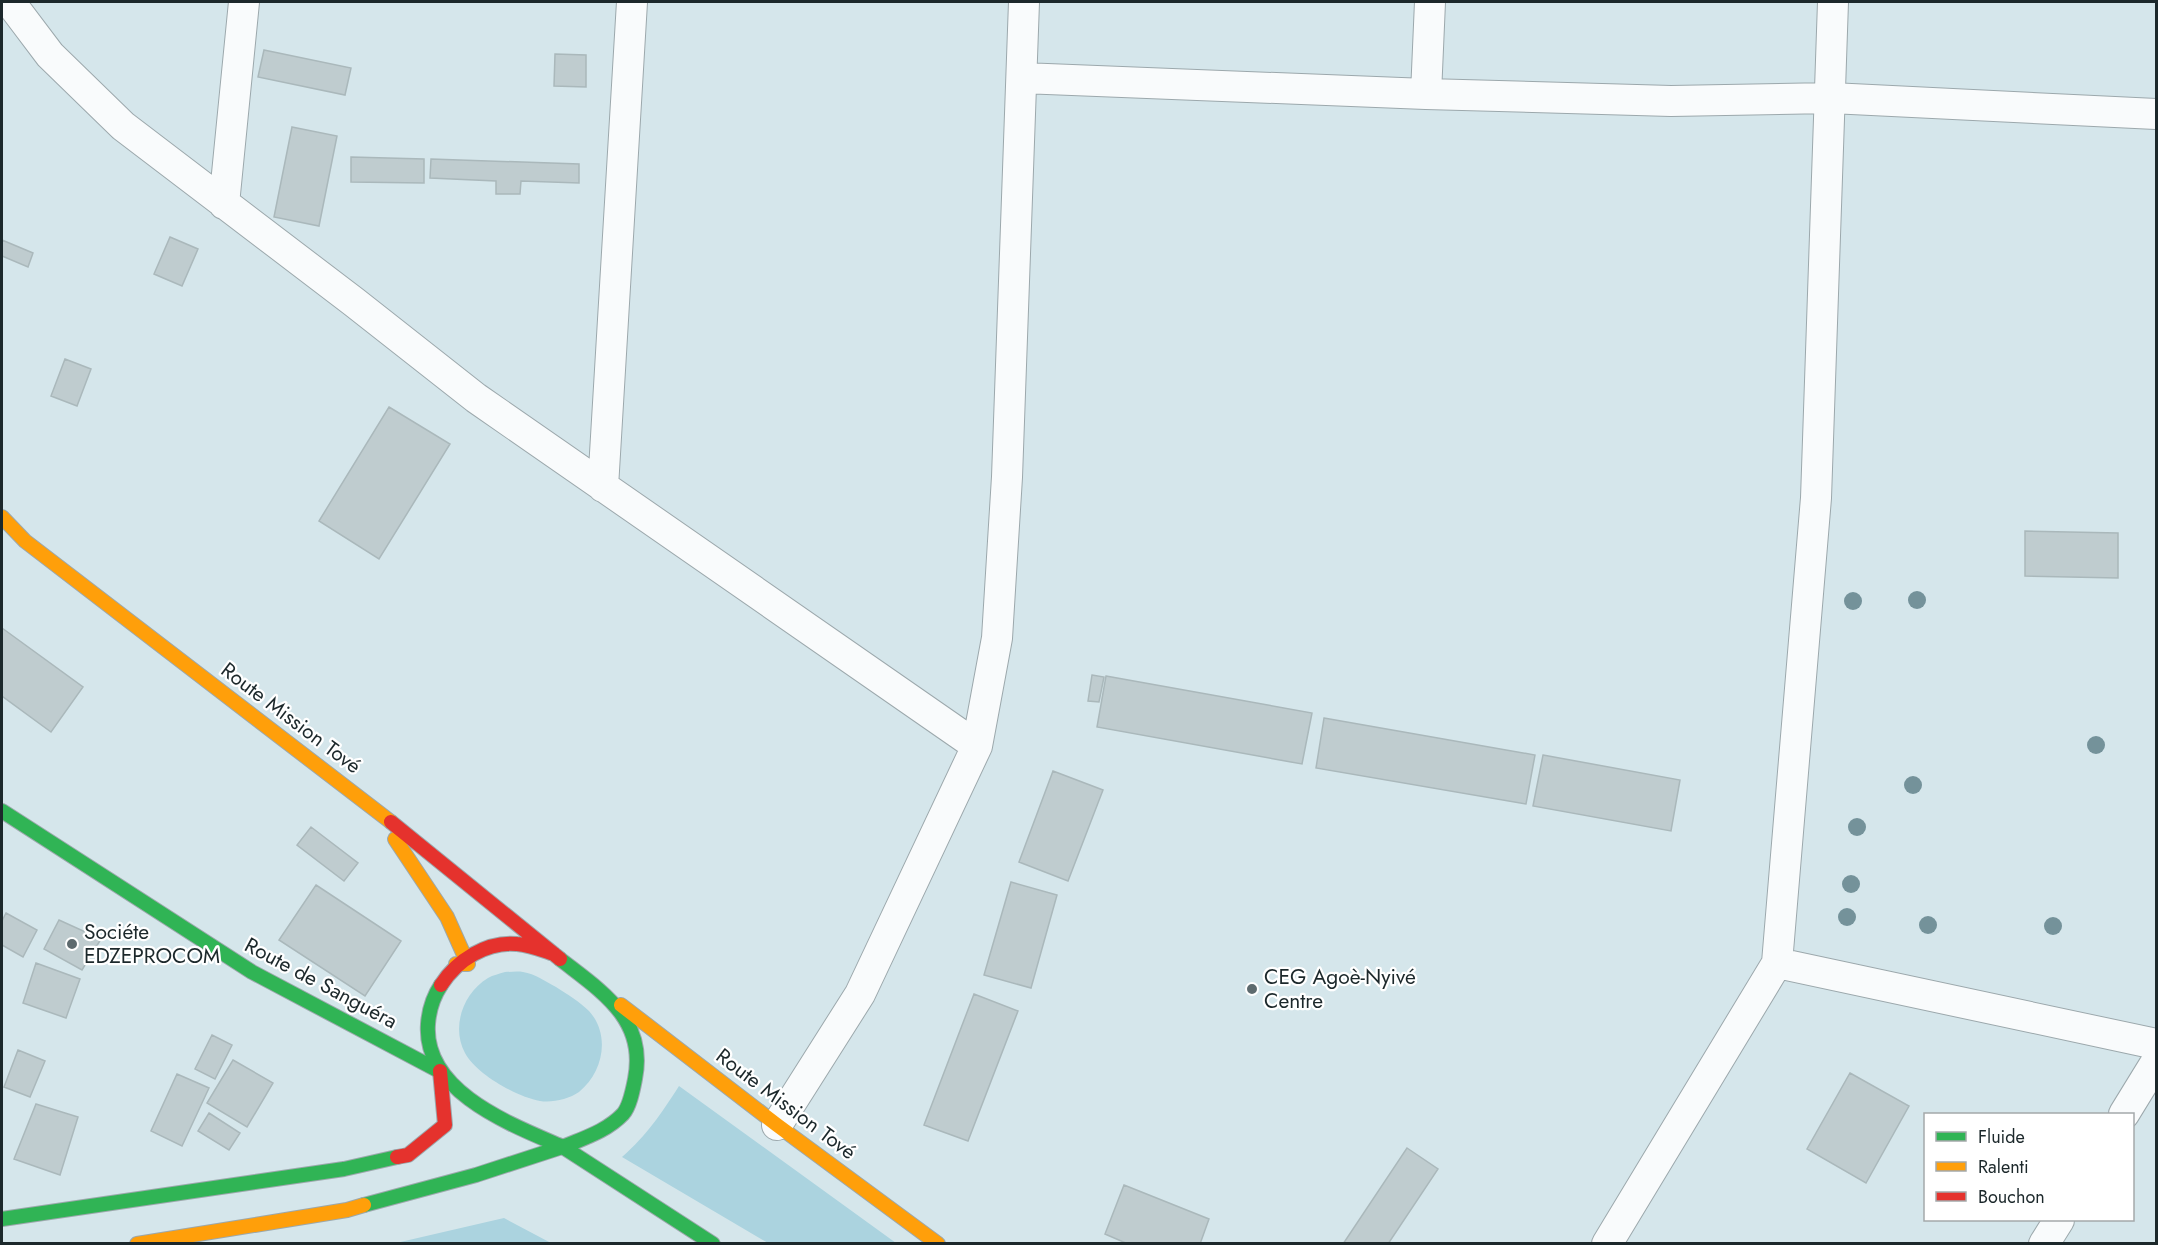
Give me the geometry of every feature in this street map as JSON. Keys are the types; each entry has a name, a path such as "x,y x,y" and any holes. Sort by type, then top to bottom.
{"street":[{"path":"10,2 50,55 123,126 476,398 977,746"},
{"path":"224,204 244,2"},
{"path":"603,487 632,2"},
{"path":"777,1125 860,994 977,746 997,638 1007,477 1024,2"},
{"path":"1426,94 1431,2"},
{"path":"1607,1244 1777,963 1816,498 1833,2"},
{"path":"1022,78 1671,101 1830,98 2157,114"},
{"name":"Route Mission Tové","path":"2,517 25,541 369,804 609,997 938,1244"},
{"path":"369,804 423,879 447,917 468,964 456,964"},
{"name":"Route de Sanguéra","path":"2,811 252,972 441,1072"},
{"path":"414,1026 425,1028 430,1007 440,984 456,964 478,950 503,944 529,945 554,954"},
{"path":"1777,963 2157,1044"},
{"path":"252,972 361,1013"},
{"path":"137,1244 347,1210 476,1175 562,1147 606,1128 625,1112 638,1065 635,1039 624,1016 609,997"},
{"path":"430,1007 428,1034 434,1059 441,1072 468,1098 529,1132 562,1147 713,1244"},
{"path":"2125,1113 2157,1062"},
{"path":"3,1217 344,1169 408,1155 445,1125 441,1072"},
{"path":"2044,1244 2058,1221"}],"shaded area":[{"path":"505,972 523,972 544,980 582,1004 596,1021 602,1042 599,1064 594,1075 579,1092 560,1100 531,1099 498,1083 478,1069 465,1053 459,1032 466,1001 479,984"},
{"path":"679,1086 896,1243 768,1243 622,1157 653,1124"},
{"path":"504,1218 551,1243 396,1243"}],"building":[{"path":"264,50 351,68 345,95 258,77"},
{"path":"555,54 586,55 586,87 554,86"},
{"path":"292,127 337,136 319,226 274,217"},
{"path":"351,157 424,159 424,183 351,182"},
{"path":"431,159 579,164 579,183 521,181 520,194 496,194 496,181 430,178"},
{"path":"170,237 198,249 182,286 154,274"},
{"path":"2,240 33,253 28,267 2,256"},
{"path":"65,359 91,369 77,406 51,396"},
{"path":"389,407 450,444 379,559 319,521"},
{"path":"2025,531 2118,533 2118,578 2025,576"},
{"path":"2,628 83,687 51,732 2,696"},
{"path":"1092,675 1104,677 1099,702 1088,701"},
{"path":"1106,676 1312,713 1302,764 1097,727"},
{"path":"1324,718 1535,755 1526,804 1316,768"},
{"path":"1543,755 1680,780 1671,831 1533,806"},
{"path":"1053,771 1103,790 1068,881 1019,862"},
{"path":"311,827 358,863 344,881 297,845"},
{"path":"1011,882 1057,895 1031,988 984,975"},
{"path":"316,885 401,941 365,996 279,940"},
{"path":"6,913 37,930 23,957 2,945 2,921"},
{"name":"Sociéte EDZEPROCOM","path":"59,920 101,939 82,970 44,949"},
{"path":"36,963 80,979 66,1018 23,1003"},
{"path":"974,994 1018,1011 968,1141 924,1125"},
{"path":"212,1035 232,1045 215,1079 195,1069"},
{"path":"18,1050 45,1061 30,1097 4,1087"},
{"path":"233,1060 273,1083 247,1127 207,1103"},
{"path":"1850,1073 1909,1106 1866,1183 1807,1149"},
{"path":"177,1074 209,1088 182,1146 151,1131"},
{"path":"36,1104 78,1117 60,1175 14,1159"},
{"path":"209,1113 240,1133 229,1150 198,1131"},
{"path":"1407,1148 1438,1169 1388,1244 1343,1244"},
{"path":"1124,1185 1209,1219 1200,1244 1128,1244 1105,1234"}],"traffic: fast":[{"path":"2,811 252,972 441,1072"},
{"path":"441,985 432,1004 428,1024 430,1048 440,1069 455,1087 474,1103 520,1128 563,1147 603,1130 623,1114 628,1107 632,1092 637,1058 634,1039 617,1008 605,995 560,959"},
{"path":"364,1205 476,1175 562,1147"},
{"path":"563,1147 713,1244"},
{"path":"2,1219 344,1169 397,1157"}],"traffic: slow":[{"path":"2,517 25,541 391,822"},
{"path":"395,839 447,917 468,964 456,964"},
{"path":"621,1005 777,1125 938,1244"},
{"path":"137,1244 347,1210 364,1205"}],"traffic: jam":[{"path":"391,822 560,959"},
{"path":"441,985 464,960 484,949 506,944 522,945 554,954"},
{"path":"397,1157 408,1155 445,1125 440,1071"}],"place":[{"name":"Sociéte EDZEPROCOM","path":"72,944"},
{"name":"CEG Agoè-Nyivé Centre","path":"1252,989"}]}
